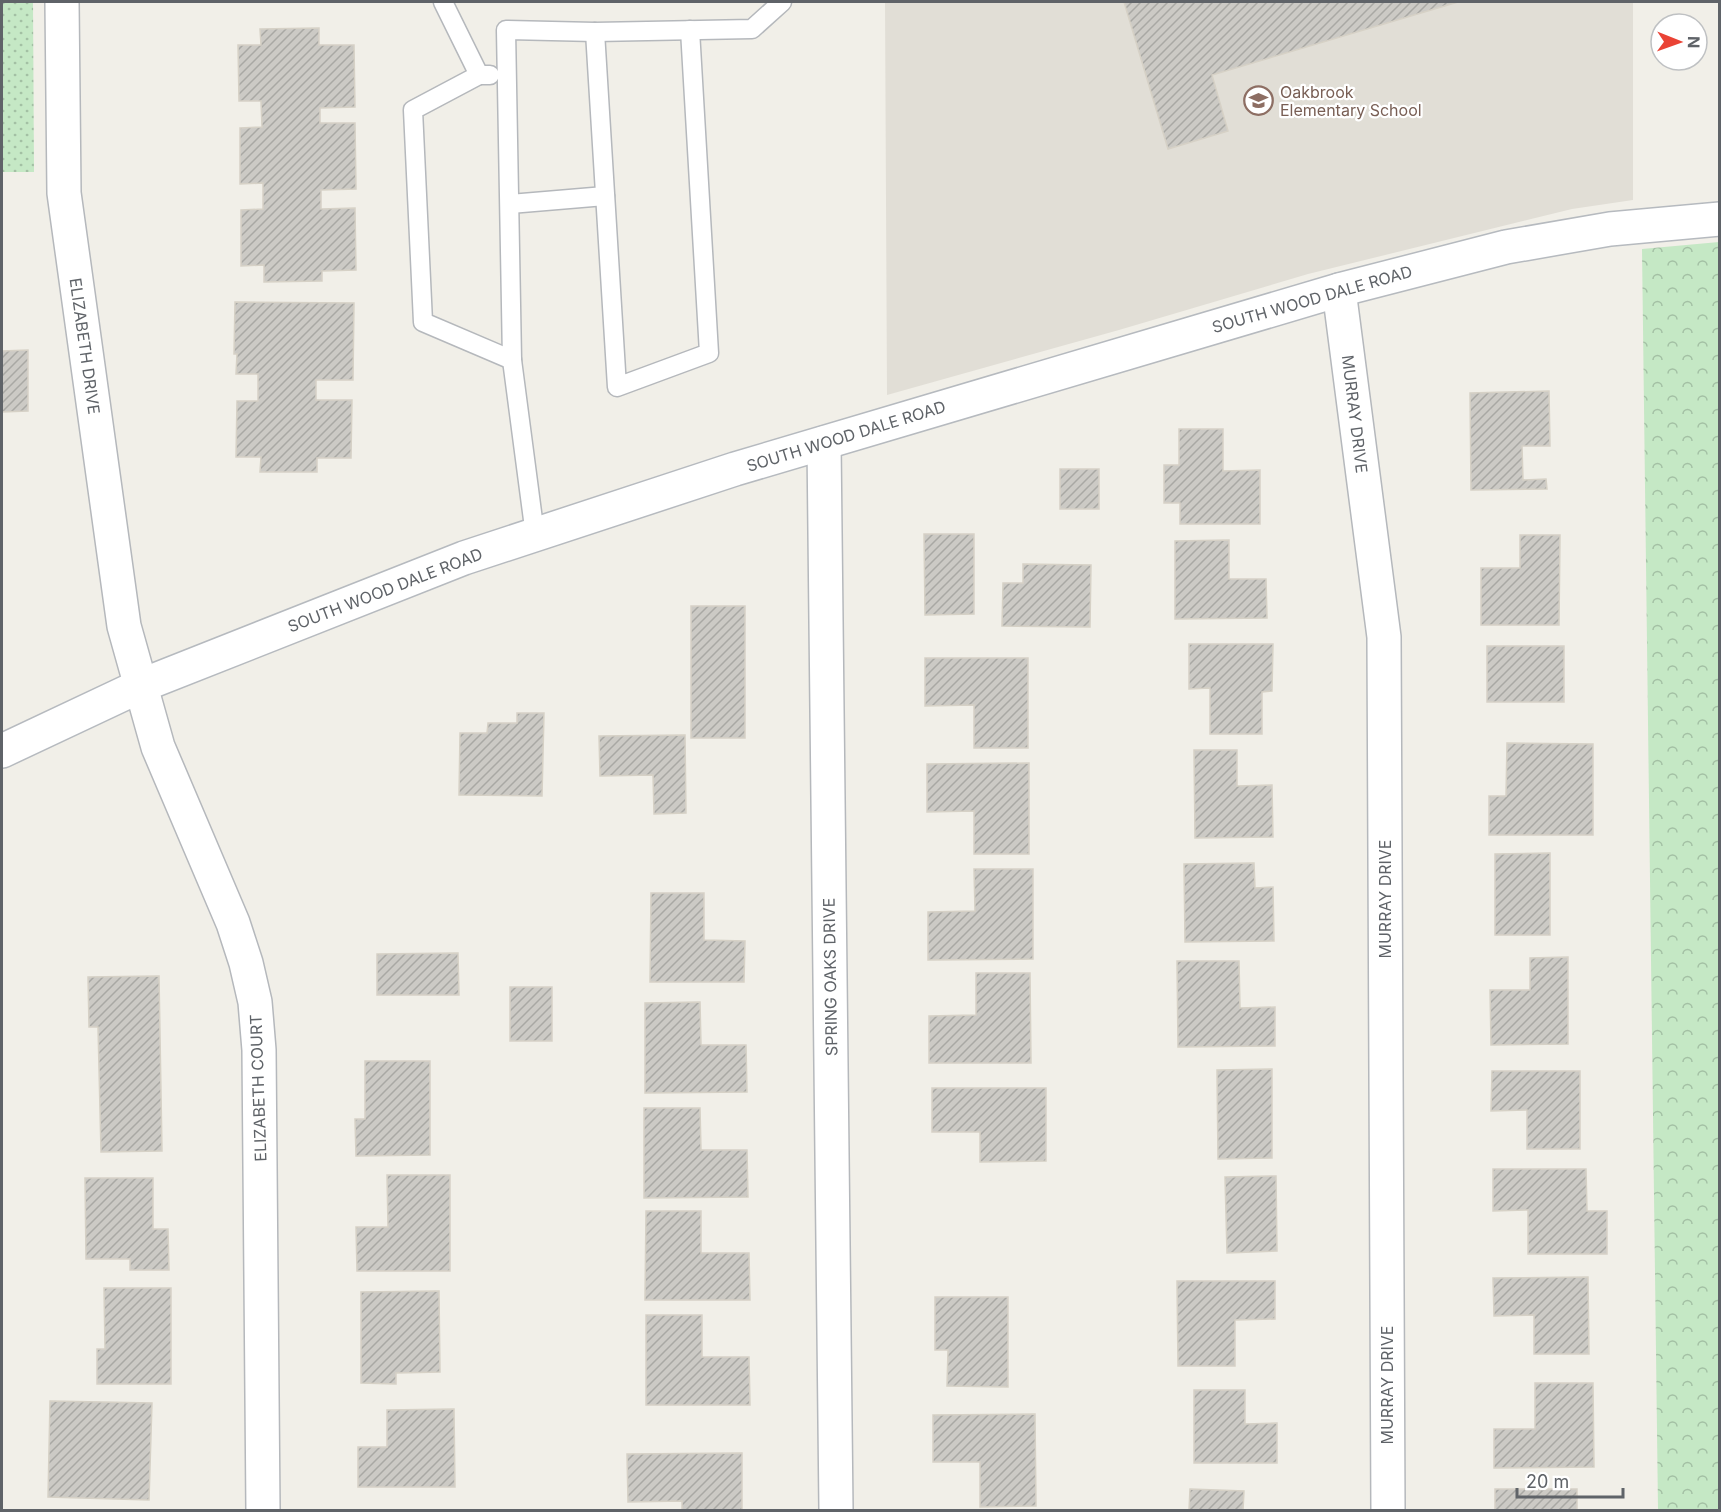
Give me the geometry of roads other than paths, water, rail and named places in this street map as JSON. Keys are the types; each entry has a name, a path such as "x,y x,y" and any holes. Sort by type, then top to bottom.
{"street":[{"name":"ELIZABETH DRIVE","path":"62,2 64,193 117,584 124,626 140,686"},
{"name":"SOUTH WOOD DALE ROAD","path":"2,751 140,686 464,558 735,469 1339,290 1506,247 1610,229 1719,219"},
{"name":"MURRAY DRIVE","path":"1339,290 1384,637 1388,1510"},
{"name":"SPRING OAKS DRIVE","path":"824,442 836,1510"},
{"name":"ELIZABETH COURT","path":"140,686 158,747 233,923 255,1002 259,1050 263,1510"}],"lane":[{"path":"443,2 479,75"},
{"path":"535,535 512,360 506,30 595,32 752,29 782,2"},
{"path":"595,32 617,387 709,353 690,30"},
{"path":"507,75 479,75 413,110 423,322 512,360"},
{"path":"510,204 605,196"}],"place":[{"name":"Oakbrook Elementary School","path":"1259,101"}]}
